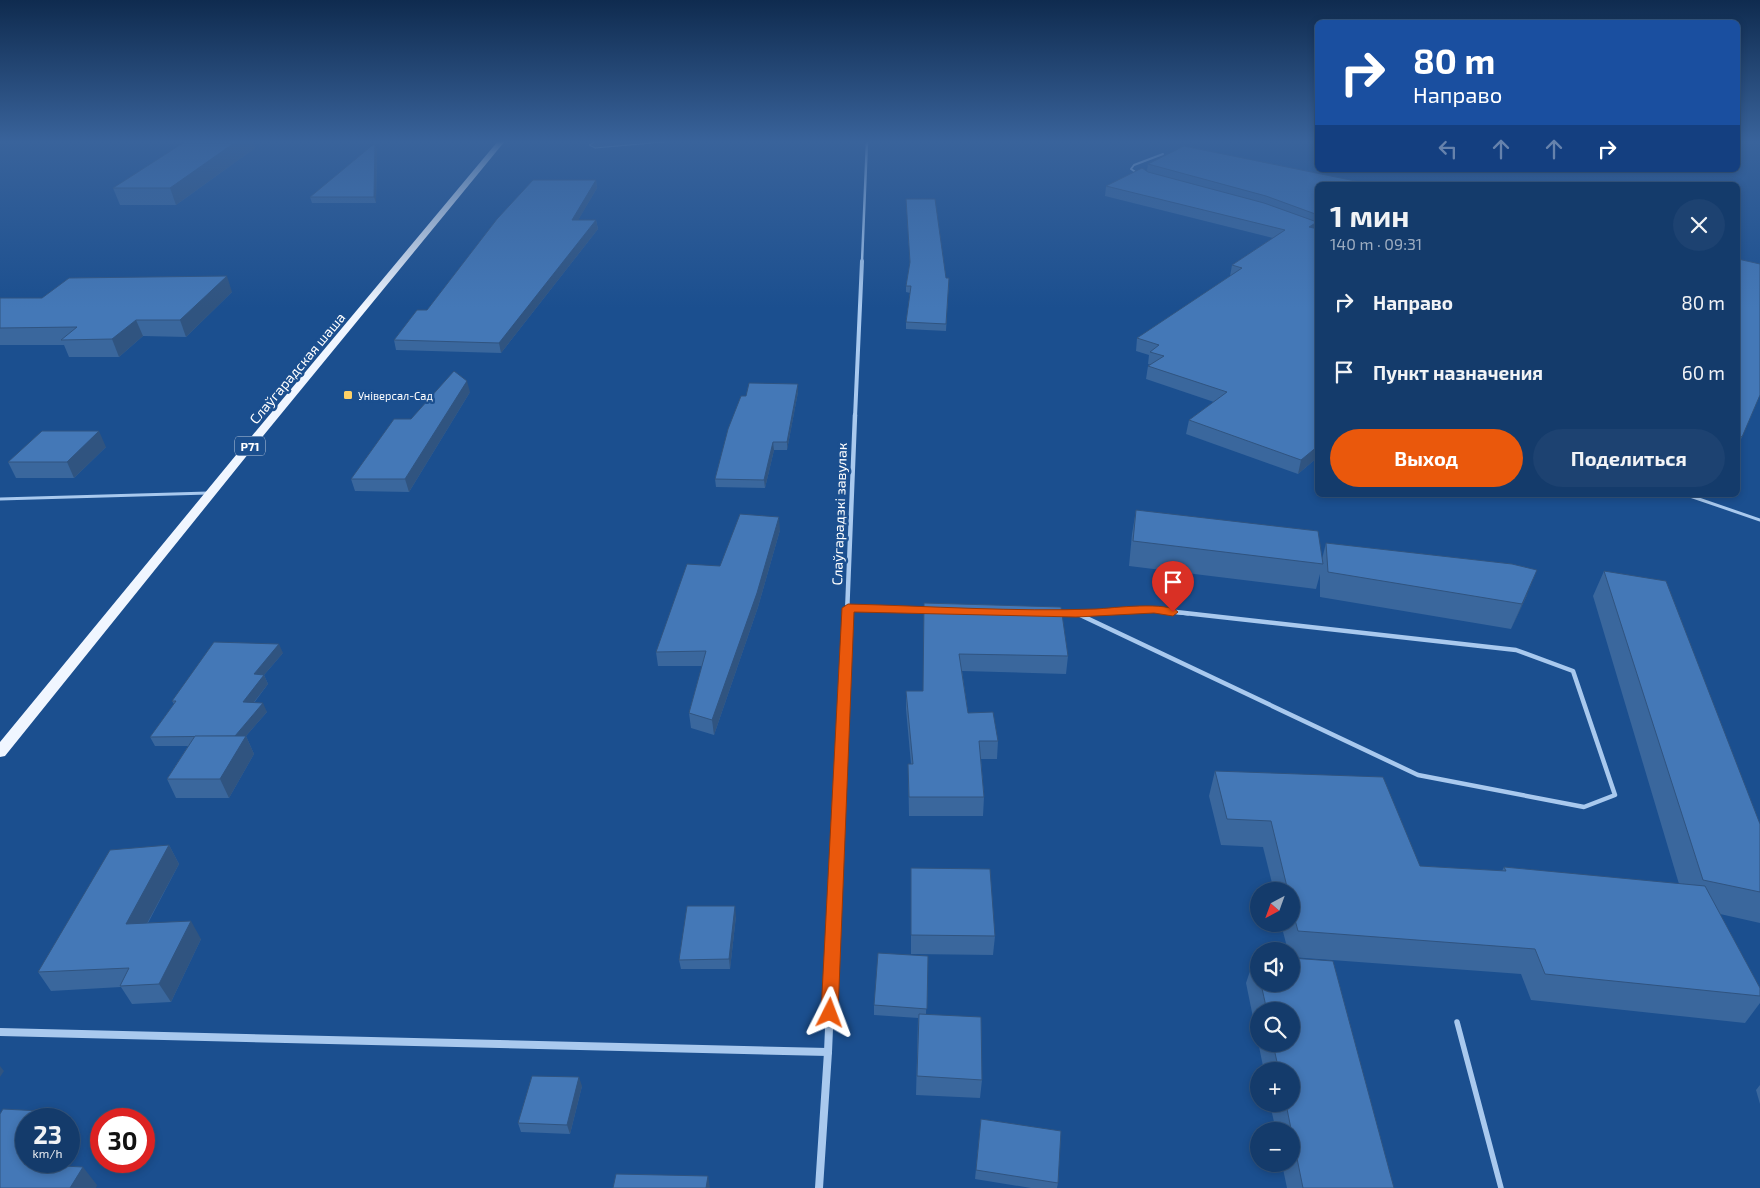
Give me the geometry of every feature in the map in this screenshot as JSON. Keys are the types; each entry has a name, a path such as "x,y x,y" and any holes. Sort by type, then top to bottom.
{"main road":[{"name":"Слаўгарадская шаша","path":"0,752 456,196"}],"street":[{"name":"Слаўгарадзкі завулак","path":"819,1188 828,1052 865,196"},
{"path":"0,1032 828,1052"}],"lane":[{"path":"0,500 213,492"},
{"path":"1693,497 1760,520"},
{"path":"848,608 938,610"},
{"path":"1056,613 1154,610 1516,650 1573,671 1615,795 1584,807 1418,775 1076,613"},
{"path":"1457,1022 1501,1188"}],"building":[{"path":"311,196 374,196 374,197"},
{"path":"518,196 586,196 572,220 596,220 499,343 394,340 417,310 427,310 497,219"},
{"path":"1148,196 1239,196 1315,221 1309,227 1315,228 1315,448 1301,460 1189,420 1227,392 1148,366 1164,356 1150,352 1159,345 1137,338 1242,268 1232,265 1285,230"},
{"path":"1267,196 1315,196 1315,214"},
{"path":"906,199 935,199 946,278 949,278 946,324 906,322 911,286 906,286 910,262"},
{"path":"1740,259 1760,264 1760,395 1742,437 1740,436"},
{"path":"227,276 180,320 136,320 112,339 61,340 77,327 0,328 0,298 42,298 69,278"},
{"path":"454,371 467,381 405,479 351,479 394,419 411,419"},
{"path":"749,383 798,384 787,442 773,442 764,480 715,479 728,429 741,396 746,396"},
{"path":"42,431 99,431 67,462 8,462"},
{"path":"1136,510 1318,531 1323,564 1133,541"},
{"path":"740,514 779,517 757,593 712,720 689,713 706,651 656,652 687,564 720,566"},
{"path":"1326,543 1512,564 1537,570 1522,604 1328,572"},
{"path":"1604,571 1666,581 1760,824 1760,892 1703,880"},
{"path":"924,603 1061,607 1068,656 959,654 968,713 993,712 998,741 979,741 984,797 909,797 908,764 913,764 906,691 923,691"},
{"path":"214,642 279,644 254,674 264,675 243,702 263,703 235,736 150,737 176,701 172,701"},
{"path":"195,736 246,736 220,779 167,779"},
{"path":"1215,771 1383,777 1420,866 1506,871 1504,867 1705,886 1760,988 1760,996 1545,974 1535,949 1300,931 1300,882 1286,882 1271,821 1227,819"},
{"path":"169,845 126,924 191,921 159,984 120,986 129,968 38,972 110,850"},
{"path":"911,868 990,869 995,936 911,935"},
{"path":"687,906 735,906 729,959 679,960"},
{"path":"878,953 928,956 927,1009 874,1005"},
{"path":"1300,959 1333,961 1394,1188 1303,1188 1300,1172 1300,1122 1290,1122 1288,1112 1300,1112 1300,1062 1277,1062 1275,1052 1300,1052 1300,1002 1265,1002 1263,992 1300,992"},
{"path":"919,1014 981,1017 982,1080 917,1076"},
{"path":"532,1076 579,1077 567,1125 518,1123"},
{"path":"3,1109 15,1110 15,1173 79,1173 70,1188 0,1188 0,1114"},
{"path":"981,1119 1061,1131 1058,1183 976,1170"},
{"path":"616,1174 708,1176 706,1188 613,1188"}],"place":[{"name":"Універсал-Сад","path":"348,395"}],"route":[{"path":"830,1013 848,608 1076,613 1154,610 1173,612"}]}
